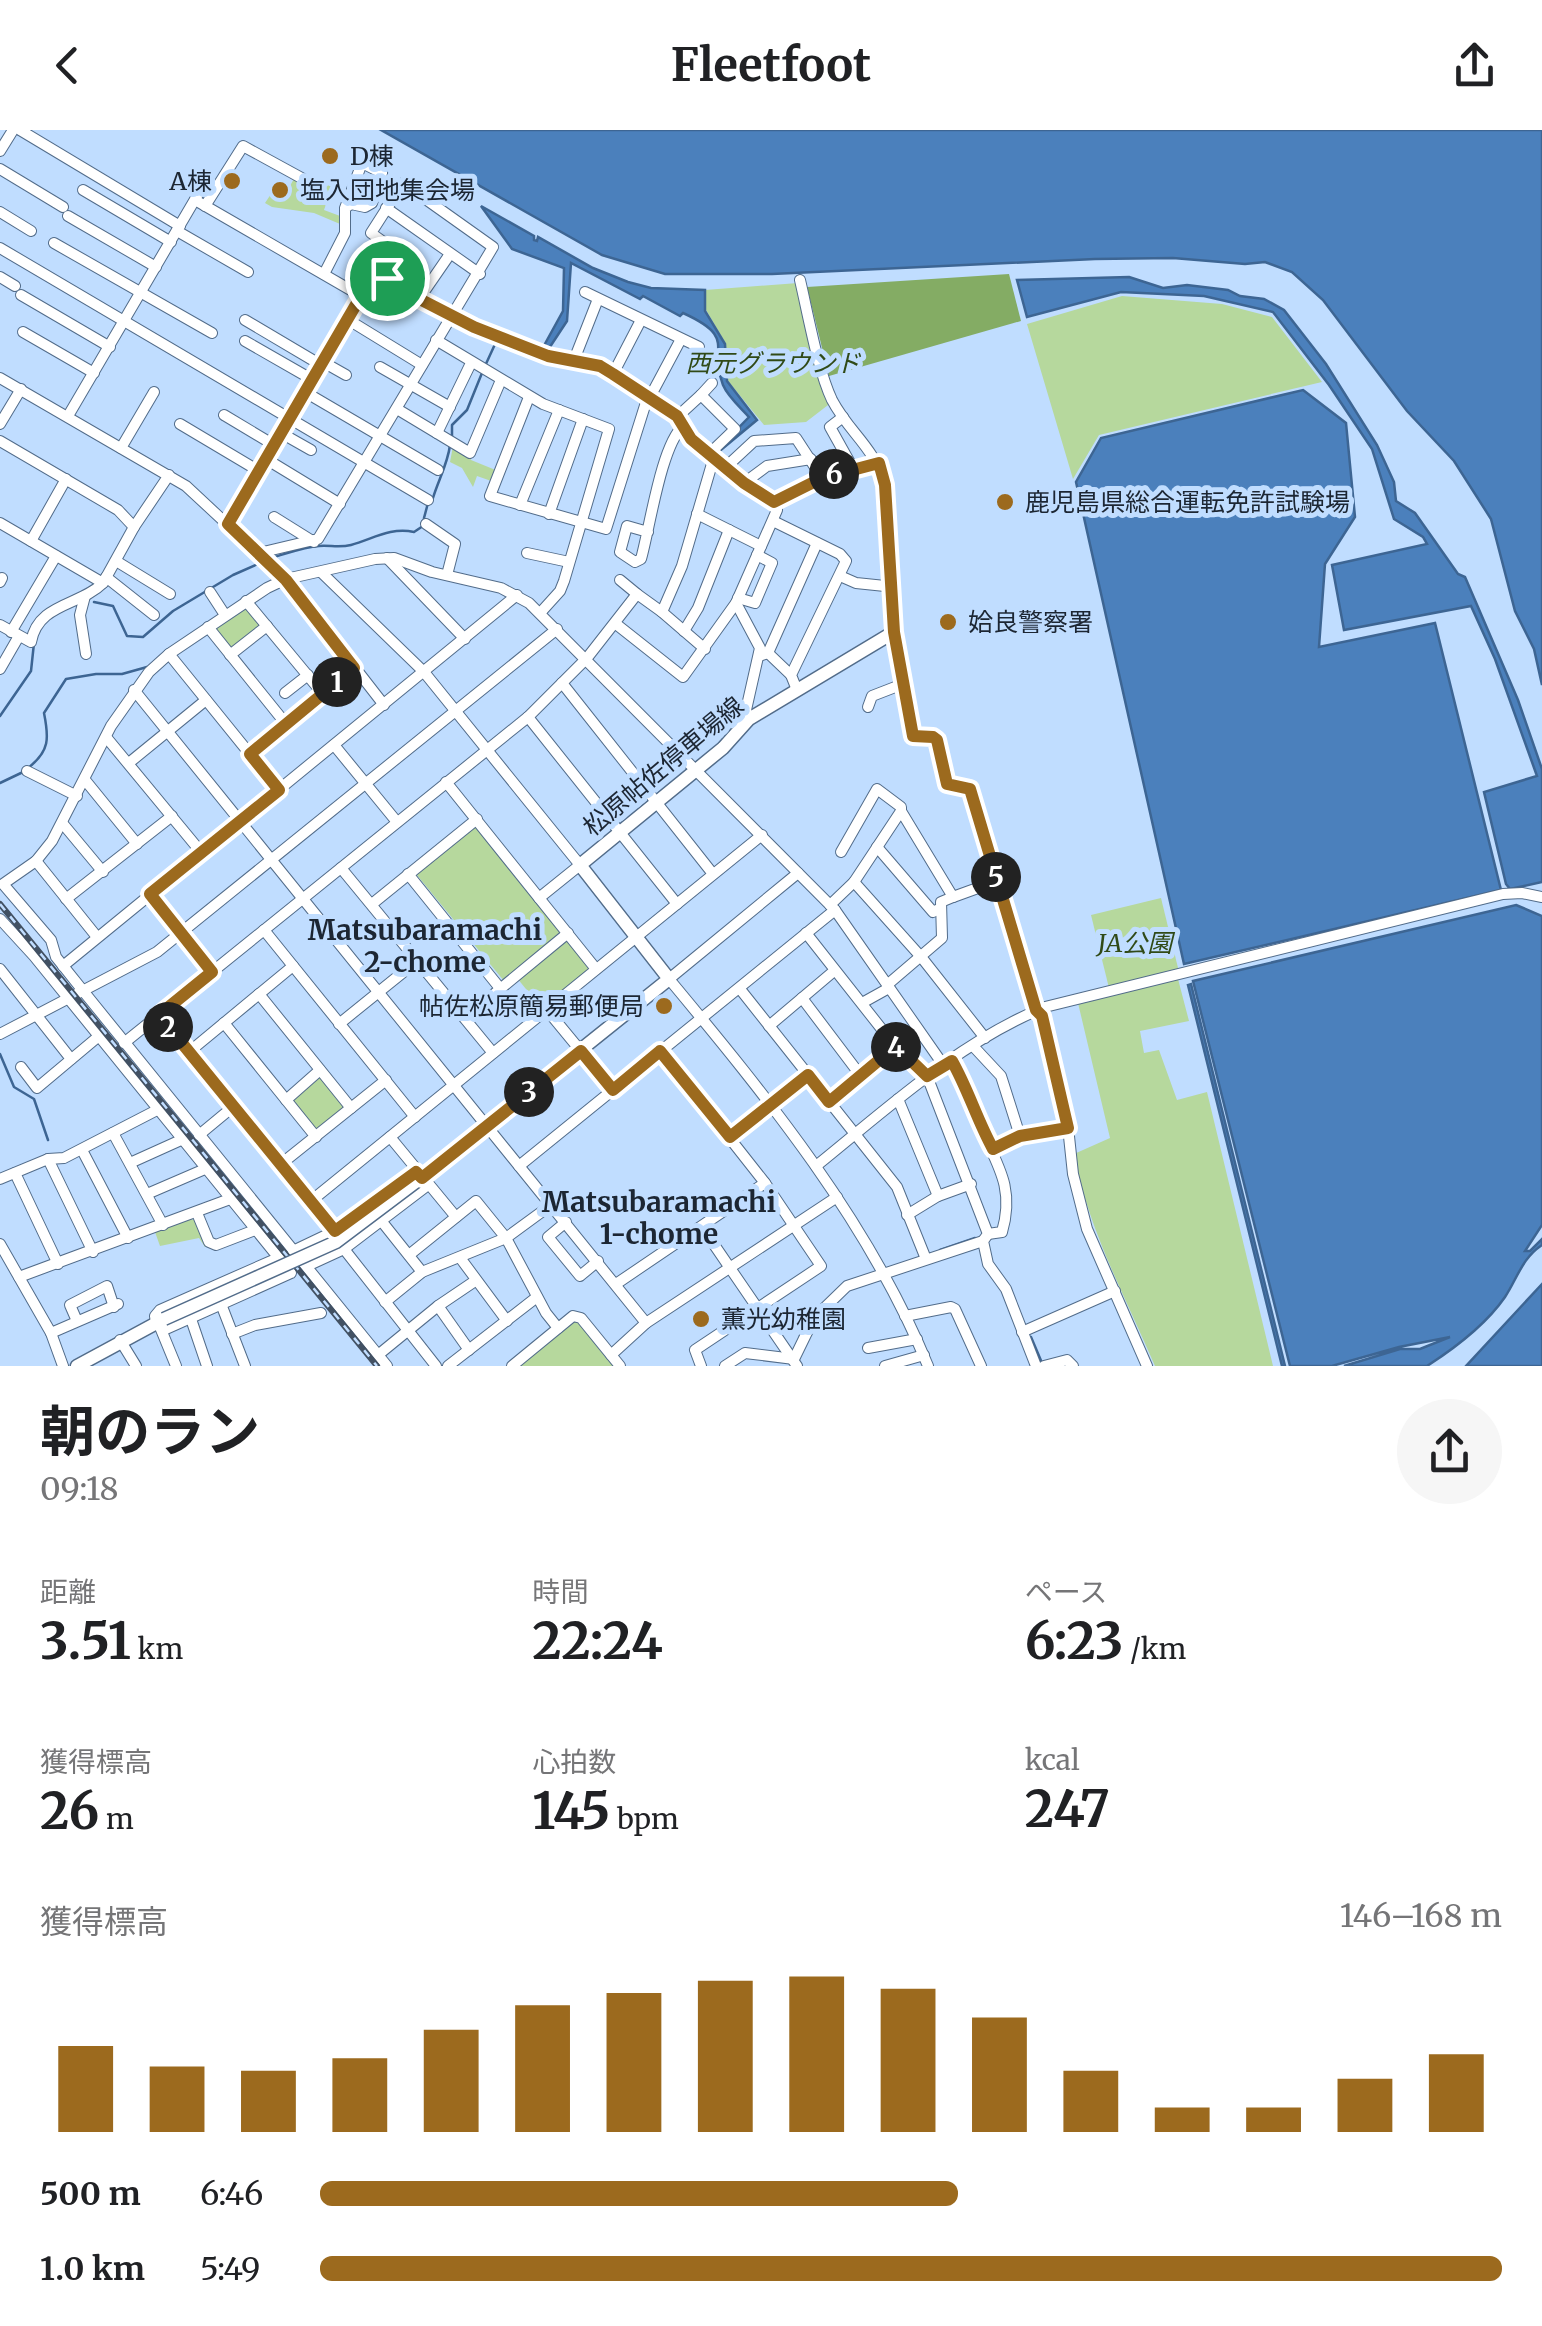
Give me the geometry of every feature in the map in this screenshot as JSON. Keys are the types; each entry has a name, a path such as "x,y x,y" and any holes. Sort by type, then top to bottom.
{"main road":[{"name":"松原帖佐停車場線","path":"669,979 580,866 723,748 749,719 894,632"},
{"path":"77,1366 96,1361 120,1340 336,1242 421,1179 669,979"}],"street":[{"path":"0,151 12,130"},
{"path":"20,130 248,272"},
{"path":"68,416 179,228 243,146 307,181"},
{"path":"324,274 345,233 345,208 362,164 382,173 372,204 351,204 345,208"},
{"path":"0,170 156,267"},
{"path":"228,524 361,296 387,278 403,256 372,233 402,183 494,247 314,542 259,554"},
{"path":"200,203 204,184"},
{"path":"83,190 171,242"},
{"path":"200,203 361,296"},
{"path":"386,208 480,274"},
{"path":"0,212 32,231"},
{"path":"54,243 212,333"},
{"path":"0,248 428,500"},
{"path":"419,299 450,254"},
{"path":"0,277 110,347"},
{"path":"387,278 451,316 548,356 600,366 649,396 680,421 691,439 744,483 774,502 777,510 773,521 737,600 683,677 616,624"},
{"path":"800,280 828,392 842,418 879,463 885,485 894,632 913,736 937,740 947,784 970,789 1054,1059 1073,1174 1088,1229 1147,1366"},
{"path":"585,292 699,347"},
{"path":"574,360 598,299"},
{"path":"347,319 422,365"},
{"path":"245,320 346,375"},
{"path":"613,374 641,320"},
{"path":"24,332 94,374"},
{"path":"530,397 490,496 606,528 649,396 681,338"},
{"path":"436,340 530,397 634,437"},
{"path":"245,341 312,380"},
{"path":"437,433 470,363"},
{"path":"380,367 450,407"},
{"path":"0,378 186,486 286,580 384,704"},
{"path":"396,409 470,453 501,380"},
{"path":"648,532 670,444 680,421 712,382"},
{"path":"0,424 20,390"},
{"path":"121,448 154,392"},
{"path":"305,392 438,470"},
{"path":"662,612 698,514 712,456 735,429 701,394"},
{"path":"520,505 559,410"},
{"path":"224,415 274,445"},
{"path":"842,418 830,427 854,470"},
{"path":"549,514 583,419"},
{"path":"180,424 259,471"},
{"path":"541,612 560,591 609,428"},
{"path":"282,434 310,450"},
{"path":"726,467 754,441 796,438 822,478"},
{"path":"0,440 118,510 134,527"},
{"path":"266,458 340,504"},
{"path":"744,483 766,466 811,459"},
{"path":"774,502 822,478 879,463"},
{"path":"0,625 31,642 37,626 58,605 85,596 105,580 169,475"},
{"path":"31,541 66,479"},
{"path":"698,514 729,530 772,562 755,603 737,600"},
{"path":"274,517 314,542"},
{"path":"773,521 844,557 840,576 791,675"},
{"path":"0,523 105,580 154,616"},
{"path":"426,524 455,544 447,575"},
{"path":"684,631 698,608 729,530"},
{"path":"749,719 746,710 764,654 817,543"},
{"path":"527,552 569,562"},
{"path":"0,669 56,556"},
{"path":"387,558 465,639"},
{"path":"387,1366 62,966 51,940 3,884 36,861 62,824 134,690 169,654 246,601 286,580 387,558 518,595 541,612 833,907 966,1086 976,1118 1000,1164 1009,1207 1002,1232 847,1286 814,1318 796,1363"},
{"path":"116,560 170,594"},
{"path":"322,573 424,672 580,866 539,898"},
{"path":"840,576 884,586"},
{"path":"620,580 705,648"},
{"path":"210,592 225,616"},
{"path":"124,1043 528,717 587,658 638,594"},
{"path":"62,966 518,595"},
{"path":"85,596 80,615 86,654"},
{"path":"737,600 764,654 791,675 797,690"},
{"path":"246,601 323,694"},
{"path":"230,655 267,626"},
{"path":"208,627 286,724"},
{"path":"0,1034 144,960 366,786 557,629"},
{"path":"169,654 279,790"},
{"path":"250,754 354,668"},
{"path":"285,693 308,675"},
{"path":"562,683 714,874"},
{"path":"868,706 872,696 904,684"},
{"path":"134,690 646,1323"},
{"path":"130,762 206,700"},
{"path":"528,717 677,904"},
{"path":"106,737 201,852"},
{"path":"334,746 397,822"},
{"path":"27,772 77,796"},
{"path":"85,780 137,844"},
{"path":"446,782 596,969"},
{"path":"840,851 877,789 901,807 953,897"},
{"path":"519,1166 806,933 854,882 901,811"},
{"path":"66,899 172,816"},
{"path":"372,904 477,819"},
{"path":"62,824 102,872"},
{"path":"311,1201 762,835"},
{"path":"876,847 933,912 941,908"},
{"path":"36,861 96,937"},
{"path":"341,868 493,1053"},
{"path":"798,873 669,979 816,1166 883,1273 926,1360 885,1366"},
{"path":"408,874 499,988"},
{"path":"862,1003 922,958 944,934 941,902 997,881"},
{"path":"854,882 922,958 984,1038"},
{"path":"150,894 212,972"},
{"path":"816,1166 927,1076 1036,1010 1503,894 1542,897"},
{"path":"0,919 291,1272 166,1329 160,1323 155,1316 160,1310 278,1258"},
{"path":"264,930 415,1117"},
{"path":"466,1018 568,933"},
{"path":"806,933 896,1046 927,1076 970,1184 986,1237 988,1264 1006,1289 1036,1366"},
{"path":"339,1024 418,961"},
{"path":"189,1052 293,966"},
{"path":"0,970 71,1060"},
{"path":"770,1026 834,971"},
{"path":"740,989 897,1187 926,1259"},
{"path":"259,994 351,1108"},
{"path":"802,998 862,1076"},
{"path":"547,1010 613,1090"},
{"path":"159,1015 335,1231"},
{"path":"224,1023 316,1136"},
{"path":"21,1067 37,1088 99,1036"},
{"path":"829,1102 896,1046"},
{"path":"973,1046 1001,1076 1020,1136"},
{"path":"660,1051 766,1183 821,1266 695,1350 702,1366"},
{"path":"286,1100 320,1070"},
{"path":"730,1137 808,1075"},
{"path":"281,1164 386,1080"},
{"path":"898,1099 938,1196"},
{"path":"200,1135 234,1106"},
{"path":"0,1179 48,1159 64,1158 157,1110"},
{"path":"993,1149 1020,1136 1068,1128"},
{"path":"113,1133 163,1225"},
{"path":"390,1138 456,1217"},
{"path":"130,1163 181,1140"},
{"path":"82,1150 128,1238"},
{"path":"48,1159 92,1252"},
{"path":"147,1194 205,1169"},
{"path":"14,1173 58,1264"},
{"path":"293,1251 335,1231 421,1179"},
{"path":"306,1266 344,1250 383,1222 421,1179"},
{"path":"616,1284 766,1183"},
{"path":"907,1215 938,1196 970,1184"},
{"path":"610,1354 646,1323 837,1198"},
{"path":"19,1277 230,1200"},
{"path":"408,1255 476,1201 506,1238 558,1328"},
{"path":"385,1302 422,1272 506,1238 552,1205"},
{"path":"196,1213 210,1242 216,1245 255,1230"},
{"path":"383,1222 422,1272"},
{"path":"566,1222 548,1237 580,1276 598,1262"},
{"path":"702,1227 796,1363"},
{"path":"0,1244 51,1333 63,1366"},
{"path":"344,1250 436,1366"},
{"path":"461,1259 507,1321"},
{"path":"378,1355 438,1306 475,1282"},
{"path":"51,1333 117,1306 107,1286 70,1305 77,1321"},
{"path":"1022,1332 1116,1292"},
{"path":"448,1366 537,1297"},
{"path":"221,1304 245,1366"},
{"path":"438,1306 469,1350"},
{"path":"905,1316 955,1309 981,1366"},
{"path":"232,1334 254,1325 321,1313"},
{"path":"512,1366 573,1316 581,1318 620,1366"},
{"path":"190,1319 207,1366"},
{"path":"160,1323 176,1366"},
{"path":"868,1348 917,1339"},
{"path":"120,1340 136,1366"},
{"path":"725,1366 745,1354 796,1363"},
{"path":"1044,1366 1060,1359 1073,1366"}],"green space":[{"path":"295,177 316,190 324,182 332,187 324,210 340,216 340,224 314,213 265,203 271,194 282,200"},
{"path":"1009,274 1021,321 829,376 807,287"},
{"name":"西元グラウンド","path":"798,283 832,402 806,422 764,425 728,381 726,344 706,310 705,290"},
{"path":"1122,296 1222,304 1272,317 1322,382 1099,435 1073,479 1027,324"},
{"path":"453,446 471,460 498,471 494,482 477,476 473,487 462,468 450,462"},
{"path":"246,604 261,627 232,651 212,627"},
{"path":"476,824 560,929 561,935 504,981 416,874"},
{"name":"JA公園","path":"1161,898 1179,972 1109,988 1091,915"},
{"path":"566,937 592,969 543,1010 517,978"},
{"path":"1178,979 1189,1021 1140,1031 1144,1053 1159,1050 1177,1100 1207,1092 1273,1366 1155,1366 1108,1262 1080,1182 1074,1154 1110,1138 1078,1003"},
{"path":"322,1076 347,1108 318,1132 293,1100"},
{"path":"196,1220 210,1246 205,1247 199,1238 160,1246 155,1232"},
{"path":"574,1320 579,1321 616,1366 517,1366"}],"water":[{"path":"381,130 1542,130 1542,685 1534,649 1515,611 1491,519 1454,461 1407,411 1323,300 1292,272 1265,262 1173,258 772,274 665,274 602,255"},
{"path":"481,206 534,236 534,240 538,237 593,268 628,282 651,288 705,290 705,311 725,344 727,381 757,420 716,454 749,417 723,385 716,336 683,313 680,316 643,296 640,299 571,263 567,321 546,353 541,351 563,311 564,268 512,249"},
{"path":"1129,277 1163,288 1187,285 1264,299 1284,310 1326,364 1377,445 1394,482 1396,501 1415,513 1458,574 1465,577 1518,700 1542,769 1542,882 1510,889 1506,884 1484,792 1537,776 1495,659 1471,606 1344,630 1332,565 1427,544 1423,537 1394,519 1372,449 1273,312 1204,296 1121,292 1027,317 1017,280"},
{"path":"1303,390 1346,423 1355,517 1325,564 1319,647 1435,623 1501,890 1184,964 1076,482 1101,438"},
{"path":"1516,905 1542,916 1542,1225 1525,1251 1542,1239 1542,1245 1525,1262 1488,1317 1427,1366 1344,1366 1400,1349 1420,1349 1450,1337 1399,1347 1332,1366 1290,1366 1193,981"},
{"path":"1191,984 1285,1366 1188,985"},
{"path":"1542,1284 1542,1366 1466,1366"}],"waterway":[{"path":"485,366 496,342"},
{"path":"531,354 540,359"},
{"path":"452,438 452,425 467,410 482,373"},
{"path":"433,498 450,445"},
{"path":"424,518 428,503"},
{"path":"271,558 313,547 351,545 389,532 414,532 423,526"},
{"path":"94,602 113,606 127,636 143,637 173,611 260,563"},
{"path":"0,716 31,671 34,643"},
{"path":"28,768 44,750 44,713 66,679 122,674 147,667"},
{"path":"0,783 21,773"},
{"path":"0,1054 14,1087 34,1099 48,1140"},
{"path":"940,1250 975,1238"},
{"path":"800,1336 807,1318 816,1310"},
{"path":"1031,1337 1042,1363"}],"railway":[{"path":"0,904 377,1366"}],"place":[{"name":"D棟","path":"330,156"},
{"name":"A棟","path":"232,181"},
{"name":"塩入団地集会場","path":"280,190"},
{"name":"鹿児島県総合運転免許試験場","path":"1005,502"},
{"name":"姶良警察署","path":"948,622"},
{"name":"帖佐松原簡易郵便局","path":"664,1006"},
{"name":"薫光幼稚園","path":"701,1319"}],"district":[{"name":"Matsubaramachi 2-chome","path":"425,946"},
{"name":"Matsubaramachi 1-chome","path":"659,1218"}],"route":[{"path":"387,278 402,290 474,327 548,356 600,366 677,416 691,439 744,483 774,502 822,478 879,463 885,485 894,632 913,736 937,740 947,784 950,788 970,789 1036,1010 1042,1016 1068,1128 1020,1136 993,1149 952,1061 927,1076 896,1046 829,1102 808,1075 730,1137 660,1051 613,1090 581,1051 422,1178 416,1172 335,1231 159,1015 212,972 150,894 279,790 250,754 354,668 286,580 228,524 361,296 387,278"}]}
